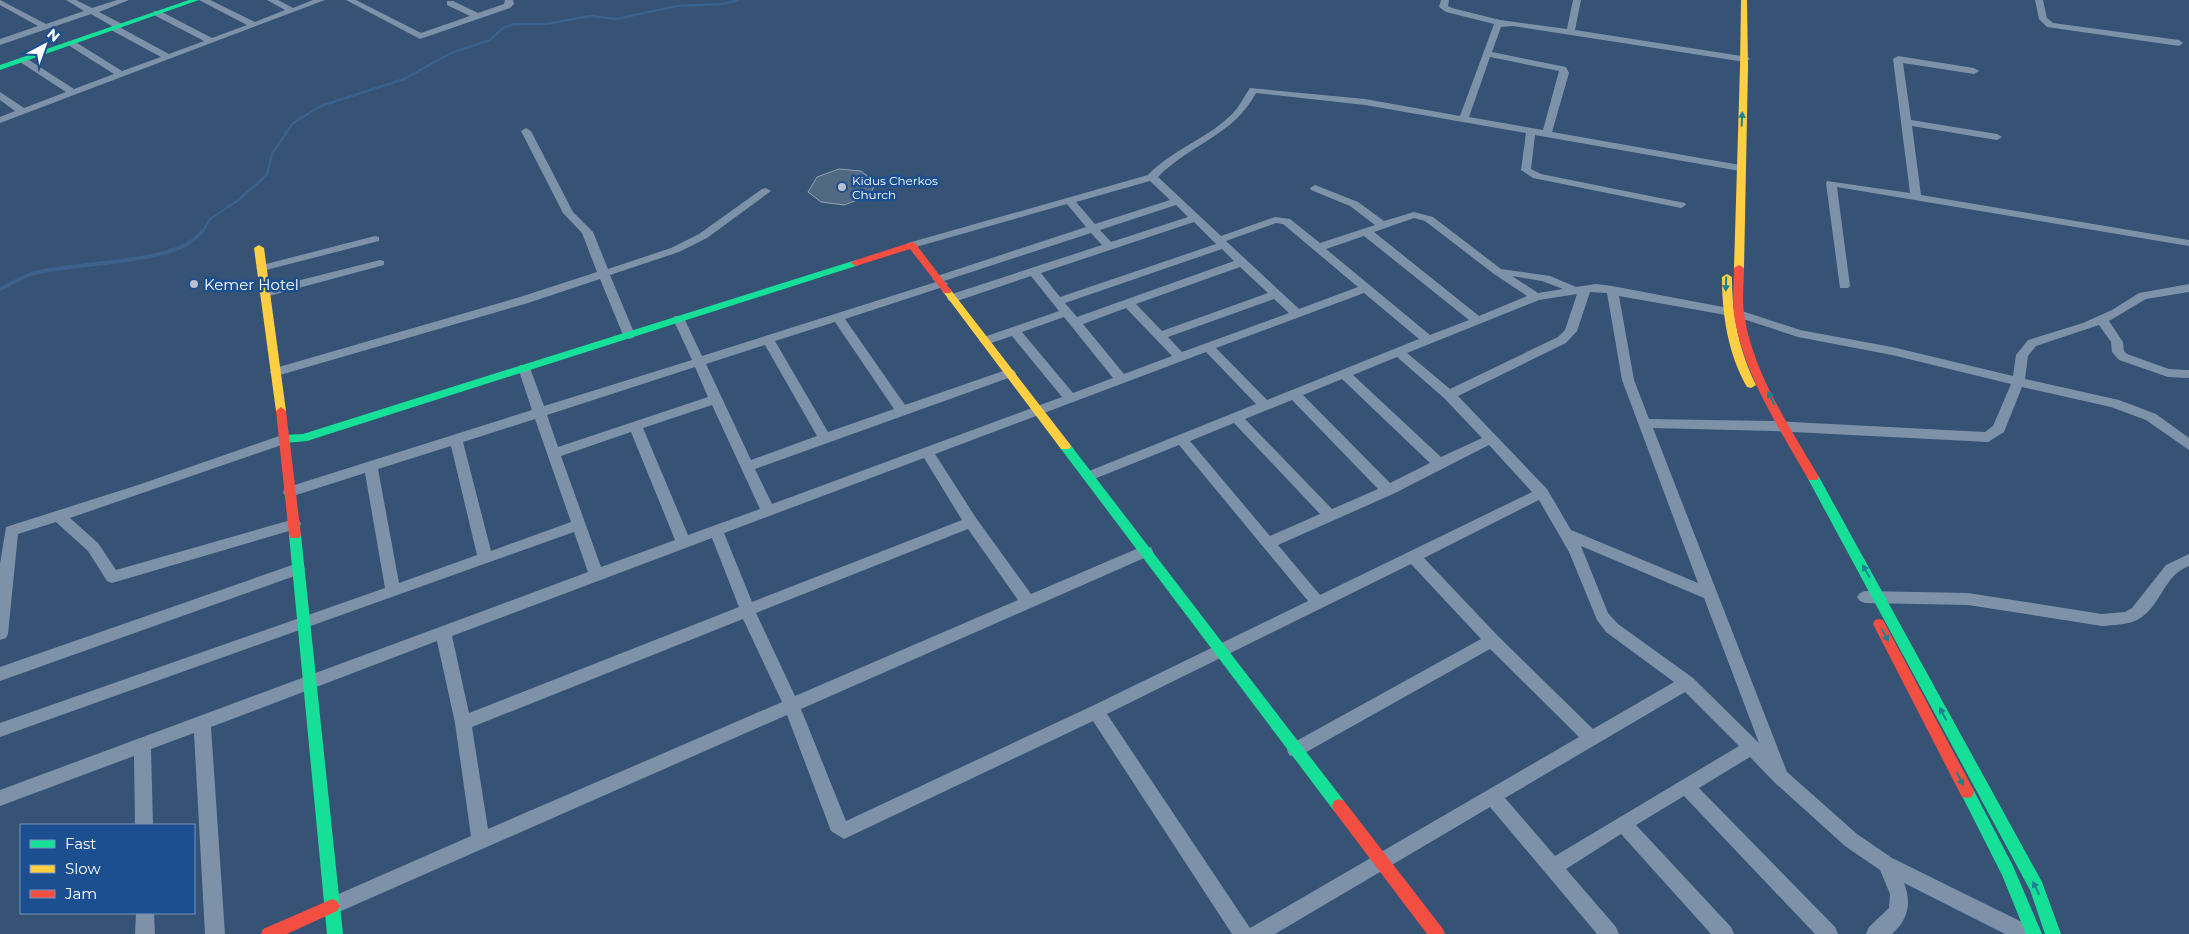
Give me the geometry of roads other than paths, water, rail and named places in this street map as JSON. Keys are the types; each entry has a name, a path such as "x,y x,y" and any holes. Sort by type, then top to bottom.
{"street":[{"path":"70,0 169,57"},
{"path":"0,42 125,0"},
{"path":"0,68 196,0"},
{"path":"203,0 255,25"},
{"path":"271,0 293,11"},
{"path":"0,120 321,0"},
{"path":"350,0 420,36 507,6 510,3 509,0"},
{"path":"1445,0 1443,7 1500,24 1513,23 1570,33 1732,53 1745,59"},
{"path":"1570,33 1577,0"},
{"path":"2039,0 2043,19 2050,25 2179,44"},
{"path":"0,2 45,27"},
{"path":"1732,53 1739,2"},
{"path":"1739,2 1745,59 1737,94 1740,168 1740,314 1752,359 1779,426"},
{"path":"450,3 478,16"},
{"path":"157,13 211,41"},
{"path":"1464,119 1496,26 1500,24"},
{"path":"71,44 122,74"},
{"path":"1487,54 1563,69 1564,73 1547,133"},
{"path":"1916,198 1908,122 1898,59 1974,71"},
{"path":"23,60 74,93"},
{"path":"0,634 11,531 146,488 285,438 303,438 912,245 1152,177 1158,169 1185,149 1227,126 1247,105 1253,90 1365,102 1740,168"},
{"path":"0,95 23,112"},
{"path":"1908,122 1997,137"},
{"path":"1531,130 1526,170 1531,174 1561,182 1681,205"},
{"path":"526,131 568,213 587,232 629,335"},
{"path":"1152,177 1297,314"},
{"path":"1844,286 1831,183 2189,244"},
{"path":"1315,188 1354,204 1382,225"},
{"path":"276,372 604,275 675,250 704,236 766,191"},
{"path":"1069,200 1109,247"},
{"path":"290,492 837,317 1093,228 1178,201"},
{"path":"1727,209 1740,212"},
{"path":"1318,248 1414,215 1426,217 1498,272 1536,297"},
{"path":"953,298 1196,218"},
{"path":"1058,301 1222,243 1280,220 1289,222 1428,340"},
{"path":"1365,231 1477,320"},
{"path":"262,268 375,239"},
{"path":"2161,239 2189,252"},
{"path":"1740,250 1728,243 1725,312 1730,340 1738,360 1779,426 1873,597 1913,657 2037,888 2053,934"},
{"path":"912,245 1437,934"},
{"path":"259,248 285,438 335,934"},
{"path":"1076,322 1243,262"},
{"path":"265,293 380,263"},
{"path":"1033,272 1121,379"},
{"path":"1498,272 1534,276 1579,289"},
{"path":"0,798 1366,288"},
{"path":"1645,423 1779,426 1988,437 1999,429 2018,382 2022,355 2032,343 2102,320 2143,296 2189,288"},
{"path":"1450,395 1562,340 1571,332 1579,289"},
{"path":"1089,476 1536,297 1579,289 1612,290 1740,314 1798,333 1892,351 2018,382 2092,397 2138,412 2158,421 2189,445"},
{"path":"1612,290 1628,380 1780,777"},
{"path":"1159,336 1276,294"},
{"path":"1129,304 1180,357"},
{"path":"985,341 1067,312"},
{"path":"837,317 903,412"},
{"path":"679,319 768,511"},
{"path":"2102,320 2116,342 2118,352 2123,357 2168,373 2189,374"},
{"path":"1014,330 1070,398"},
{"path":"768,339 825,438"},
{"path":"1208,347 1265,405"},
{"path":"1398,353 1450,395 1542,493 1576,551 1602,616 1612,628 1686,682 1750,748 1836,827 1886,864 2025,934"},
{"path":"1738,360 1752,359"},
{"path":"524,368 596,575"},
{"path":"748,466 1010,373"},
{"path":"1344,374 1440,464"},
{"path":"1293,393 1388,490"},
{"path":"554,453 715,399"},
{"path":"1236,416 1330,516"},
{"path":"635,425 684,543"},
{"path":"456,439 485,558"},
{"path":"1182,439 1318,603"},
{"path":"1268,543 1388,490 1490,439"},
{"path":"927,452 971,522 1029,603"},
{"path":"372,466 393,591"},
{"path":"716,531 748,612 792,707 837,825 844,831 1096,712 1542,493"},
{"path":"59,516 93,547 112,577 294,524"},
{"path":"463,723 748,612 971,522"},
{"path":"0,730 579,525"},
{"path":"1566,534 1710,594"},
{"path":"269,934 1146,551"},
{"path":"1413,556 1492,640 1590,737"},
{"path":"1873,597 1968,598 2102,620 2124,618 2137,612 2170,568 2189,560"},
{"path":"0,674 298,569"},
{"path":"1873,597 1896,656 2008,871 2034,934"},
{"path":"443,632 463,723 481,840"},
{"path":"1295,750 1492,640"},
{"path":"1896,656 1913,657"},
{"path":"1258,934 1380,860 1493,797 1590,737 1686,682"},
{"path":"1096,712 1243,934"},
{"path":"202,723 215,934"},
{"path":"1938,737 1955,737"},
{"path":"142,744 144,824"},
{"path":"1553,867 1623,822 1687,787 1750,748"},
{"path":"1687,787 1828,934"},
{"path":"1493,797 1609,934"},
{"path":"1623,822 1724,934"},
{"path":"1876,934 1887,927 1900,909 1900,889 1886,864"},
{"path":"145,914 145,934"}],"waterway":[{"path":"202,232 210,219 237,201 267,175 272,154 293,123 321,106 404,79 451,53 490,40 503,28 514,24 546,24 590,16 616,19 677,6 724,4 738,0"},
{"path":"0,289 31,274 149,257 171,251 190,242 202,231"}],"place":[{"name":"Kidus Cherkos Church","path":"842,187"},
{"name":"Kemer Hotel","path":"194,284"}]}
